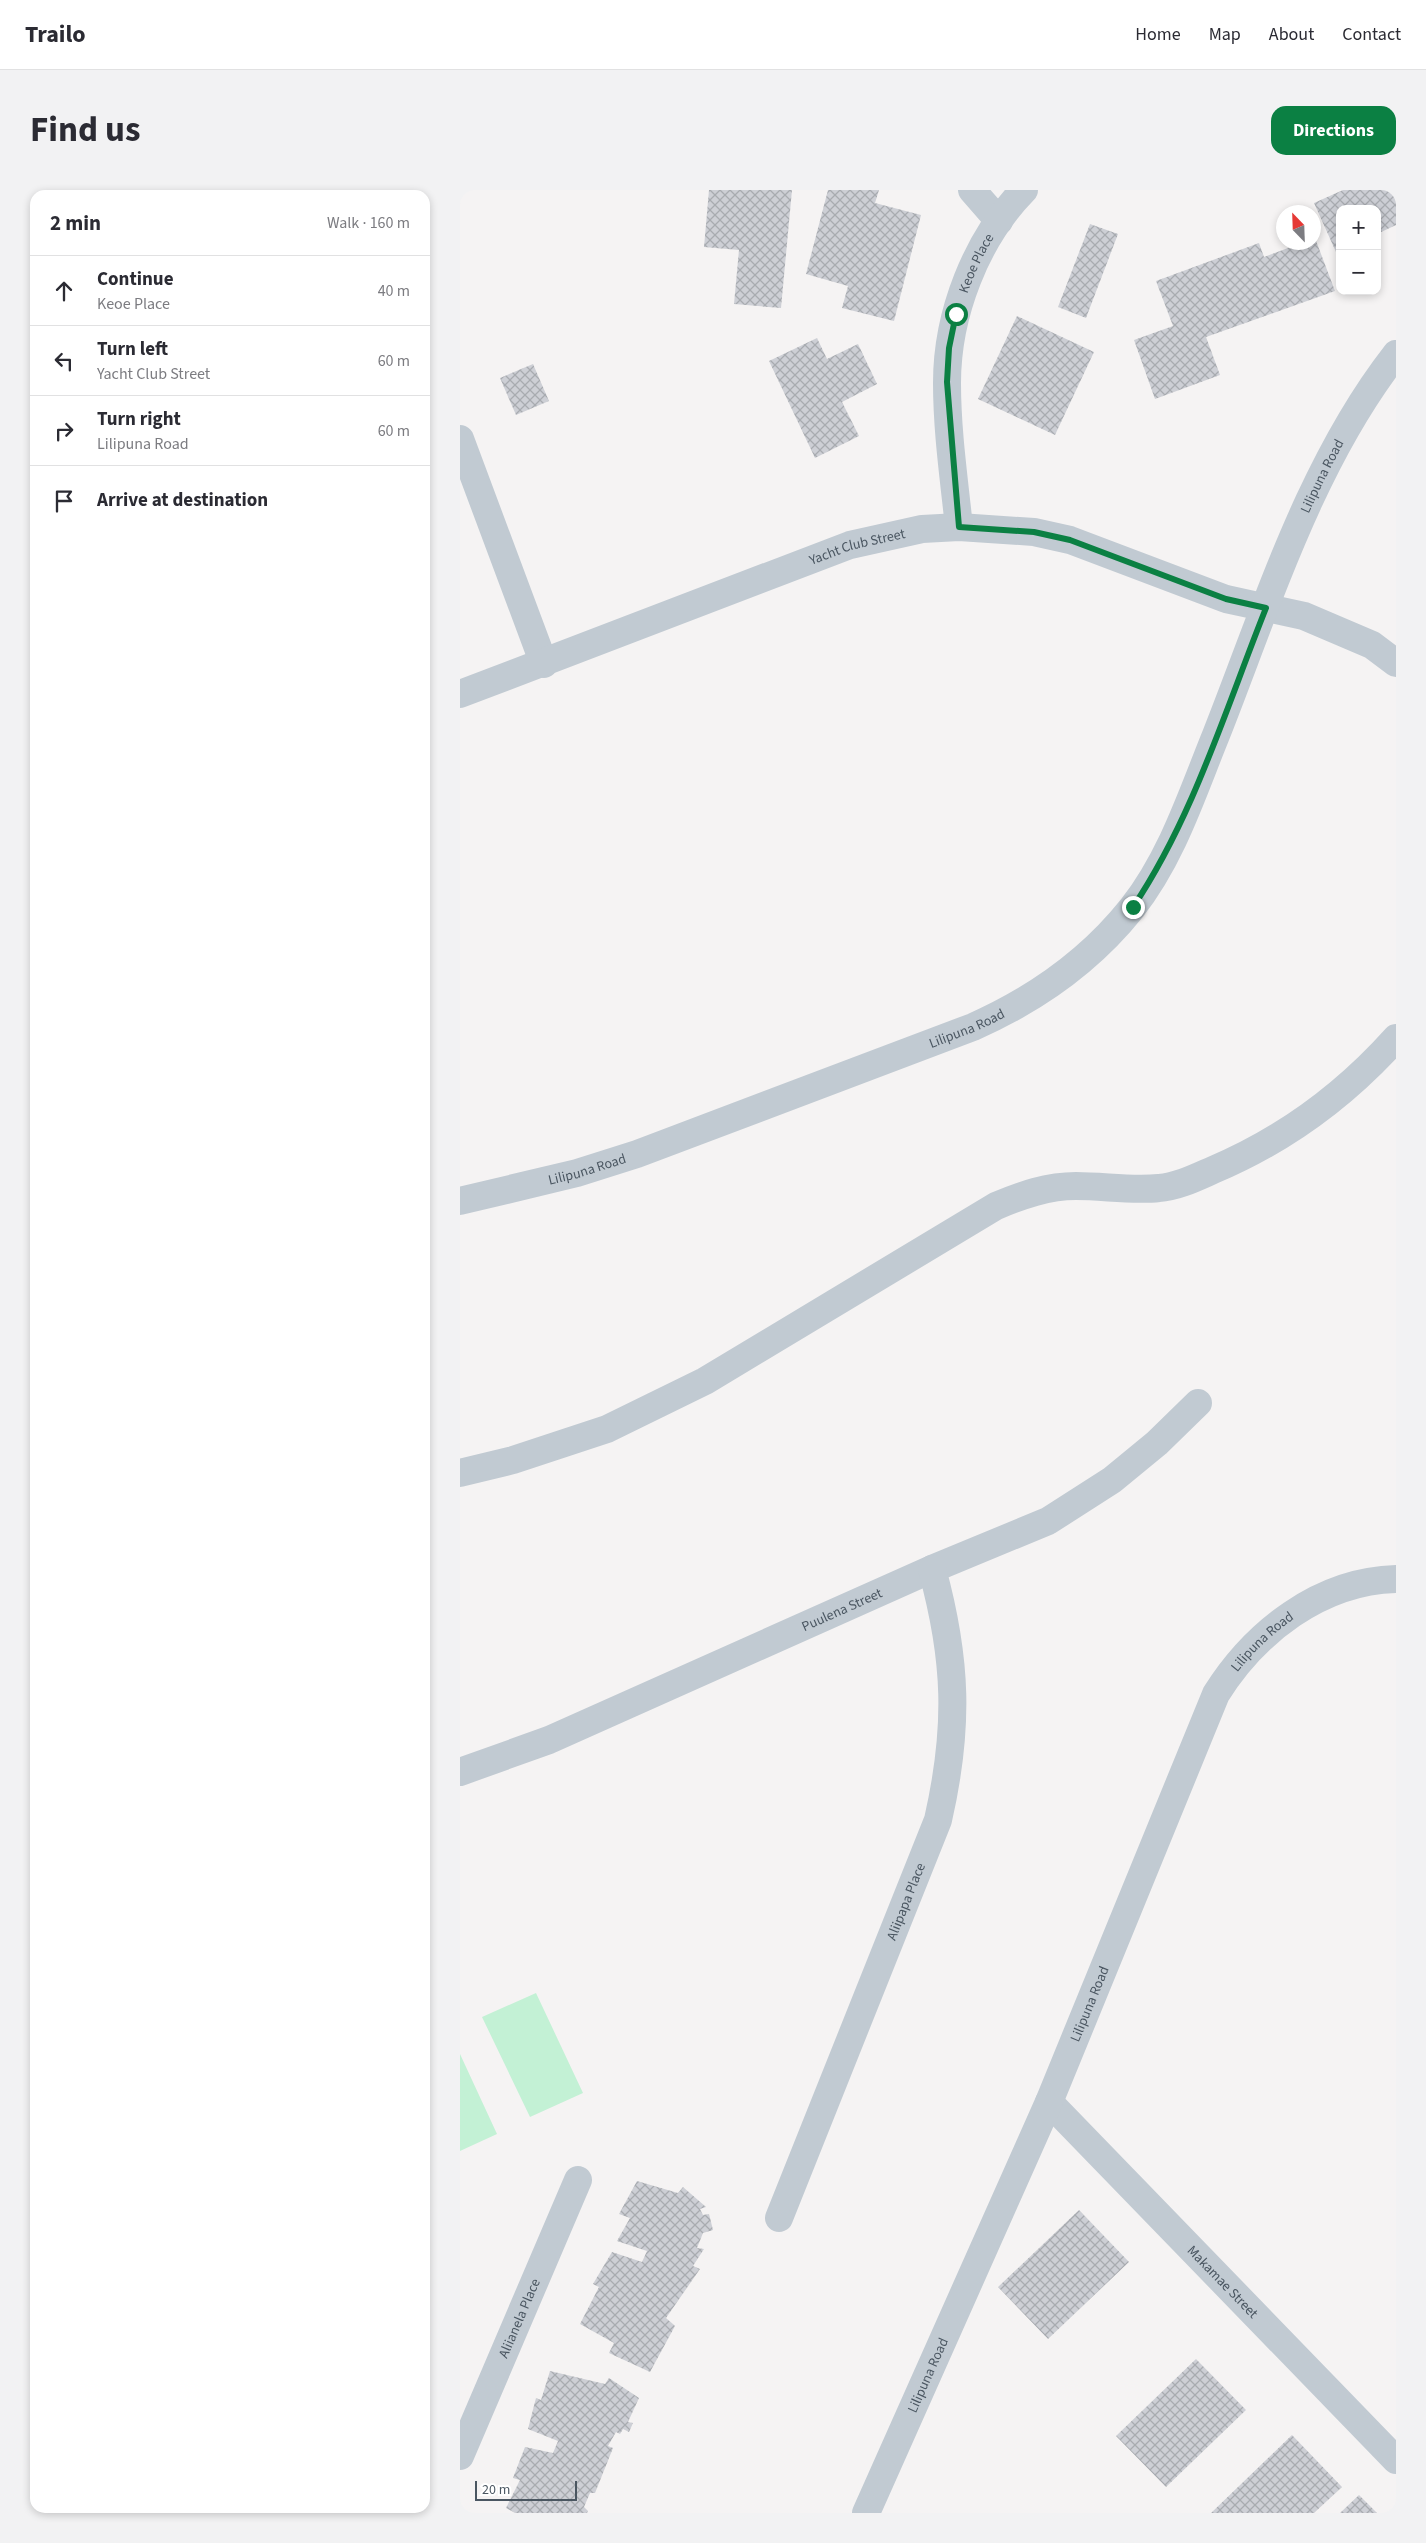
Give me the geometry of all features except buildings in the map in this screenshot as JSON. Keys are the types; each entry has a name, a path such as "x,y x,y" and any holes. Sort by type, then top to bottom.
{"street":[{"path":"972,190 999,221"},
{"name":"Keoe Place","path":"959,527 948,416 949,348 956,314 966,282 981,251 999,221 1024,190"},
{"name":"Lilipuna Road","path":"460,1201 577,1173 637,1154 973,1027 1009,1011 1059,979 1104,940 1133,907 1157,871 1178,832 1266,608 1326,463 1352,416 1396,354"},
{"path":"460,439 544,664"},
{"name":"Yacht Club Street","path":"460,694 544,664 850,545 895,534 959,527 1034,532 1070,540 1226,599 1266,608"},
{"path":"1266,608 1304,616 1372,645 1396,663"},
{"path":"460,1473 561,1446 657,1406 705,1382 996,1206 1022,1194 1050,1188 1076,1186 1161,1188 1238,1160 1273,1141 1343,1092 1396,1038"},
{"name":"Puulena Street","path":"460,1772 549,1740 932,1569 1048,1521 1112,1480 1157,1443 1198,1403"},
{"name":"Aliipapa Place","path":"779,2218 938,1820 948,1778 953,1735 954,1693 951,1651 932,1569"},
{"name":"Lilipuna Road","path":"866,2513 1049,2102 1216,1694 1232,1669 1251,1646 1298,1609 1325,1596 1356,1585 1396,1579"},
{"name":"Makamae Street","path":"1049,2102 1396,2460"},
{"name":"Aliianela Place","path":"460,2456 578,2180"}],"green space":[{"path":"536,1993 583,2093 530,2117 482,2017"},
{"path":"460,2054 497,2134 460,2151"}],"route":[{"path":"956,314 949,348 947,382 948,416 959,527 1034,532 1070,540 1106,552 1226,599 1266,608 1178,832 1157,871 1133,907"}]}
